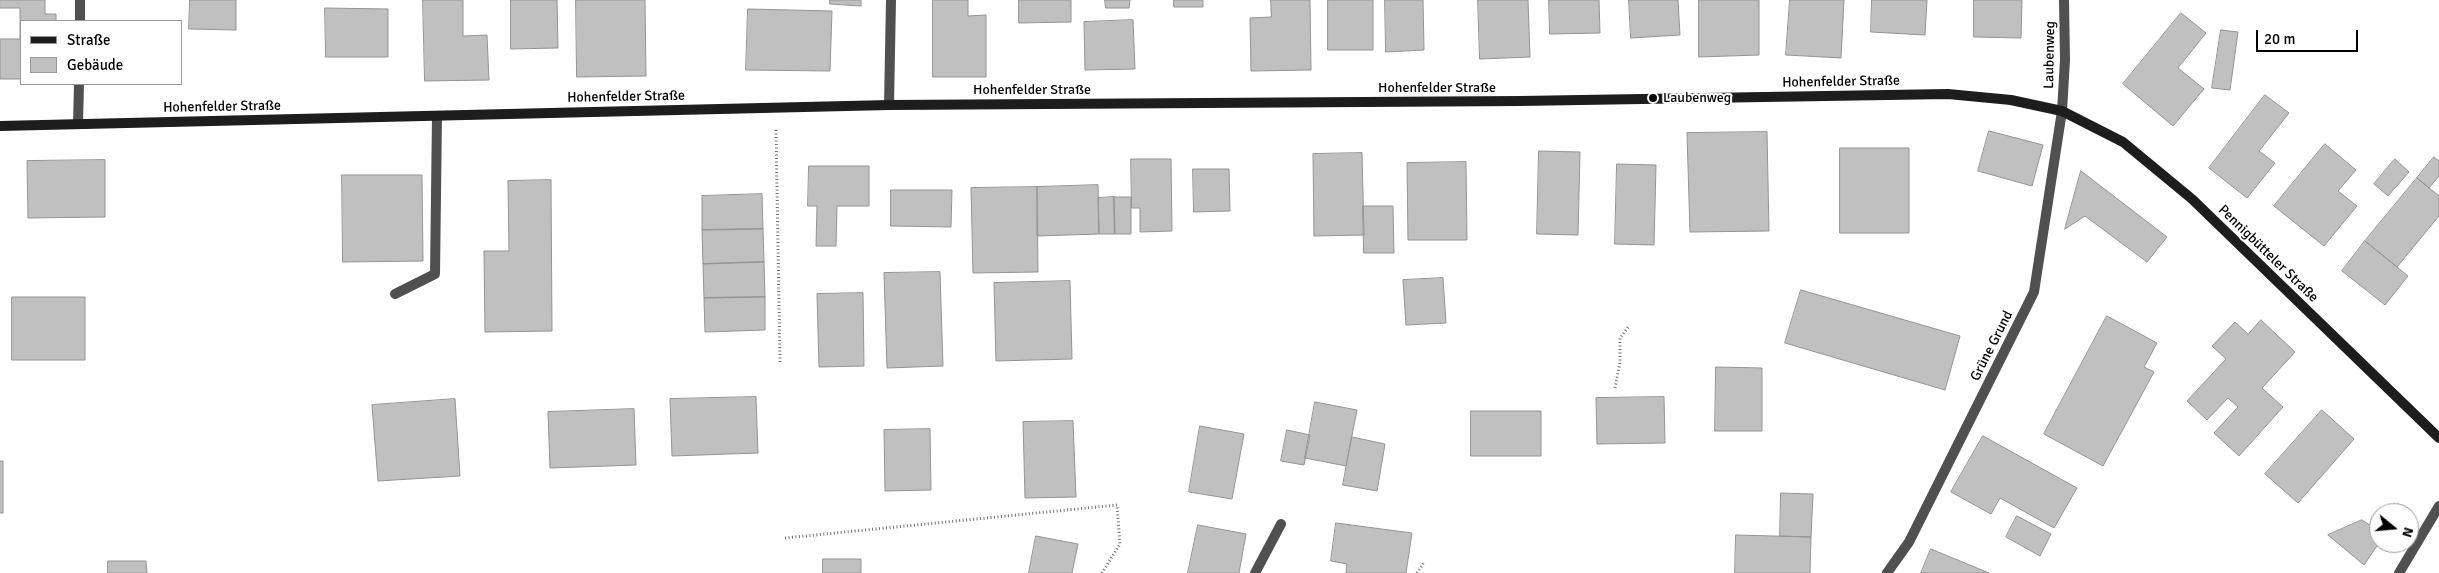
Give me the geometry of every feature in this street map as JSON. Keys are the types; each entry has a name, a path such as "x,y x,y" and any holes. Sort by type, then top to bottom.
{"street":[{"path":"80,0 80,20"},
{"path":"889,105 891,0"},
{"name":"Laubenweg","path":"2062,110 2065,60 2064,0"},
{"path":"78,124 79,85"},
{"name":"Hohenfelder Straße","path":"0,126 889,105 1538,101 1948,94 2011,100 2062,110"},
{"name":"Pennigbütteler Straße","path":"2062,110 2123,142 2192,199 2439,438"},
{"name":"Grüne Grund","path":"1887,573 1909,542 2034,292 2062,110"},
{"path":"395,294 435,274 436,116"},
{"path":"2399,573 2439,506"},
{"path":"1255,573 1281,524"}],"path":[{"path":"775,107 780,362"},
{"path":"1615,388 1620,362 1620,338 1628,326"},
{"path":"785,538 1117,505 1120,544 1102,573"},
{"path":"1417,573 1424,562"}],"building":[{"path":"0,0 45,0 45,14 56,14 56,20 20,20 20,8 0,8"},
{"path":"190,0 236,0 236,30 189,29"},
{"path":"423,0 463,0 463,36 487,35 489,80 425,81"},
{"path":"511,0 557,0 558,48 511,49"},
{"path":"576,0 645,0 646,76 577,77"},
{"path":"830,0 861,0 861,6 830,4"},
{"path":"933,0 968,0 968,16 986,15 986,77 933,77"},
{"path":"1019,0 1071,0 1071,22 1019,23"},
{"path":"1105,0 1130,0 1129,8 1106,8"},
{"path":"1174,0 1203,0 1203,7 1174,7"},
{"path":"1271,0 1310,0 1311,70 1251,71 1250,18 1271,17"},
{"path":"1328,0 1373,0 1373,50 1328,50"},
{"path":"1385,0 1423,0 1424,50 1386,52"},
{"path":"1478,0 1528,0 1530,57 1480,59"},
{"path":"1549,0 1599,0 1600,33 1550,34"},
{"path":"1629,0 1678,0 1680,35 1631,38"},
{"path":"1699,0 1759,0 1759,55 1699,57"},
{"path":"1790,0 1844,0 1841,58 1786,55"},
{"path":"1872,0 1927,0 1925,35 1871,32"},
{"path":"1974,0 2022,0 2021,38 1974,37"},
{"path":"325,8 388,9 388,57 326,57"},
{"path":"748,9 832,11 830,71 746,70"},
{"path":"2181,13 2206,33 2178,68 2204,89 2173,126 2123,84"},
{"path":"1133,20 1135,69 1085,70 1084,22"},
{"path":"2221,30 2238,32 2230,90 2212,88"},
{"path":"0,39 20,39 20,79 0,79"},
{"path":"2265,95 2289,113 2259,151 2275,163 2247,198 2209,168"},
{"path":"1989,131 2043,145 2032,186 1978,171"},
{"path":"1767,132 1769,231 1690,232 1687,133"},
{"path":"2325,144 2356,170 2338,191 2357,206 2324,246 2274,206"},
{"path":"1840,148 1909,148 1909,233 1840,233"},
{"path":"1539,151 1580,152 1578,235 1537,234"},
{"path":"1362,153 1364,235 1314,236 1313,154"},
{"path":"2434,157 2439,161 2439,176 2429,188 2417,178"},
{"path":"1131,159 1171,159 1172,231 1140,232 1140,208 1132,208"},
{"path":"2395,159 2409,172 2388,196 2374,184"},
{"path":"105,160 105,217 28,218 27,161"},
{"path":"1466,162 1467,240 1408,240 1407,163"},
{"path":"1617,164 1656,165 1654,245 1615,244"},
{"path":"809,166 869,166 869,206 837,206 836,246 816,246 817,206 808,206"},
{"path":"1193,169 1229,169 1230,211 1194,212"},
{"path":"2081,171 2167,237 2147,262 2085,216 2065,229"},
{"path":"342,175 422,175 423,261 343,262"},
{"path":"2417,178 2439,196 2439,216 2397,267 2365,241"},
{"path":"551,180 552,331 485,332 484,251 509,251 508,181"},
{"path":"1098,185 1099,234 1037,236 1037,187"},
{"path":"1037,187 1038,272 973,273 971,188"},
{"path":"891,190 952,190 951,227 891,226"},
{"path":"762,194 763,229 702,230 702,196"},
{"path":"1114,197 1131,197 1131,234 1115,234"},
{"path":"1114,197 1115,234 1099,234 1098,198"},
{"path":"1363,206 1393,206 1394,253 1364,253"},
{"path":"763,229 764,262 703,264 702,230"},
{"path":"2365,241 2408,276 2385,305 2342,271"},
{"path":"764,262 765,297 704,298 703,264"},
{"path":"940,272 943,366 887,368 884,273"},
{"path":"1443,278 1446,323 1406,325 1403,280"},
{"path":"1070,281 1072,359 996,361 994,283"},
{"path":"1801,290 1960,336 1945,390 1785,343"},
{"path":"863,293 864,366 819,367 817,294"},
{"path":"12,297 85,297 85,360 12,360"},
{"path":"765,297 765,330 705,332 704,298"},
{"path":"2107,316 2157,343 2144,367 2154,372 2103,466 2044,434"},
{"path":"2261,320 2295,352 2262,388 2283,407 2239,456 2214,433 2238,407 2228,398 2207,420 2187,401 2226,359 2212,346 2235,322 2248,334"},
{"path":"1716,367 1762,368 1762,431 1715,431"},
{"path":"756,397 758,453 672,456 670,399"},
{"path":"1664,397 1665,443 1597,444 1596,398"},
{"path":"455,399 460,476 378,481 372,405"},
{"path":"1315,402 1357,410 1346,466 1305,458"},
{"path":"634,409 636,465 550,468 548,412"},
{"path":"2322,410 2354,439 2298,503 2265,474"},
{"path":"1471,411 1541,411 1541,456 1471,456"},
{"path":"1073,421 1076,497 1025,498 1023,422"},
{"path":"1200,426 1244,434 1232,499 1189,492"},
{"path":"930,429 931,490 885,491 884,430"},
{"path":"1287,430 1310,435 1304,465 1281,461"},
{"path":"1983,436 2077,488 2054,528 2000,498 1991,514 1951,492"},
{"path":"1352,437 1385,444 1377,491 1343,485"},
{"path":"0,461 3,461 3,513 0,513"},
{"path":"1781,493 1813,494 1811,537 1780,536"},
{"path":"2017,516 2051,534 2040,556 2006,537"},
{"path":"2362,520 2369,525 2369,553 2372,553 2364,565 2328,535"},
{"path":"1336,523 1412,533 1406,573 1346,573 1347,564 1331,561"},
{"path":"1198,525 1246,534 1239,573 1188,573"},
{"path":"1736,535 1811,537 1810,573 1735,573"},
{"path":"1036,536 1078,544 1072,573 1029,573"},
{"path":"1931,549 1989,573 1921,573"},
{"path":"823,559 861,559 861,573 823,573"},
{"path":"108,561 146,561 147,573 108,573"}],"place":[{"name":"Laubenweg","path":"1653,98"}]}
